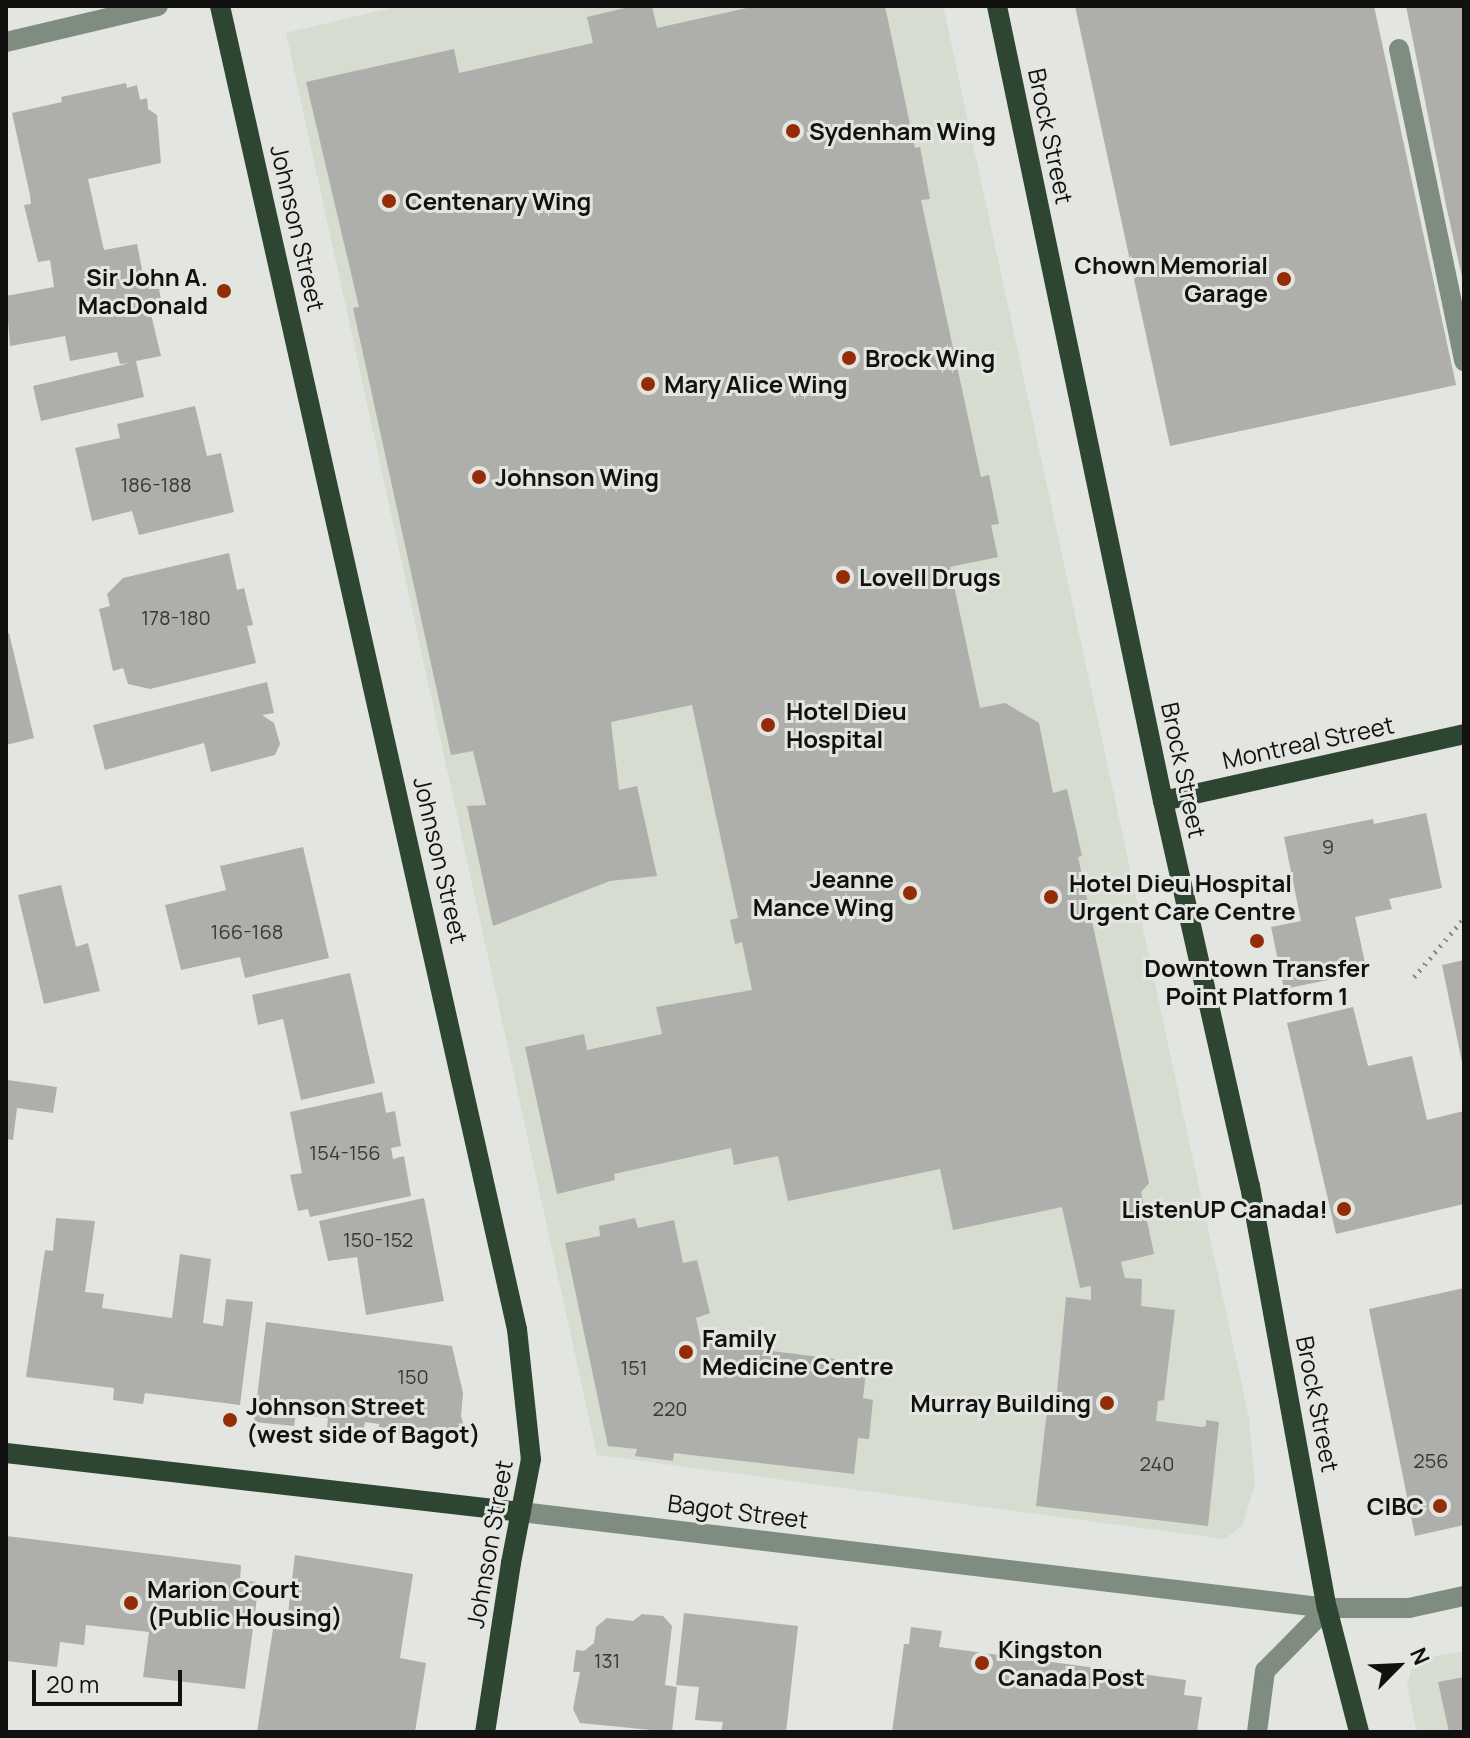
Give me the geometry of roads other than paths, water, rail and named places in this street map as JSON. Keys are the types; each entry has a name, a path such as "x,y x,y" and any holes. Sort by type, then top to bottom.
{"main road":[{"name":"Johnson Street","path":"220,6 517,1329 531,1459 485,1732"},
{"name":"Brock Street","path":"997,6 1163,801 1250,1186 1327,1608 1359,1732"},
{"name":"Montreal Street","path":"1163,801 1464,734"},
{"name":"Bagot Street","path":"6,1453 521,1512"}],"street":[{"path":"6,42 158,6"},
{"path":"1399,49 1464,361"},
{"name":"Bagot Street","path":"521,1512 1327,1608 1409,1608 1464,1596"},
{"path":"1257,1732 1265,1671 1327,1608"}],"place":[{"name":"Sydenham Wing","path":"793,131"},
{"name":"Centenary Wing","path":"389,201"},
{"name":"Chown Memorial Garage","path":"1284,279"},
{"name":"Sir John A. MacDonald","path":"224,291"},
{"name":"Brock Wing","path":"849,358"},
{"name":"Mary Alice Wing","path":"648,384"},
{"name":"Johnson Wing","path":"479,477"},
{"name":"Lovell Drugs","path":"843,577"},
{"name":"Hotel Dieu Hospital","path":"768,725"},
{"name":"Jeanne Mance Wing","path":"910,893"},
{"name":"Hotel Dieu Hospital Urgent Care Centre","path":"1051,897"},
{"name":"Downtown Transfer Point Platform 1","path":"1257,941"},
{"name":"ListenUP Canada!","path":"1344,1209"},
{"name":"Family Medicine Centre","path":"686,1352"},
{"name":"Murray Building","path":"1107,1403"},
{"name":"Johnson Street (west side of Bagot)","path":"230,1420"},
{"name":"CIBC","path":"1440,1506"},
{"name":"Marion Court (Public Housing)","path":"131,1603"},
{"name":"Kingston Canada Post","path":"982,1663"}]}
